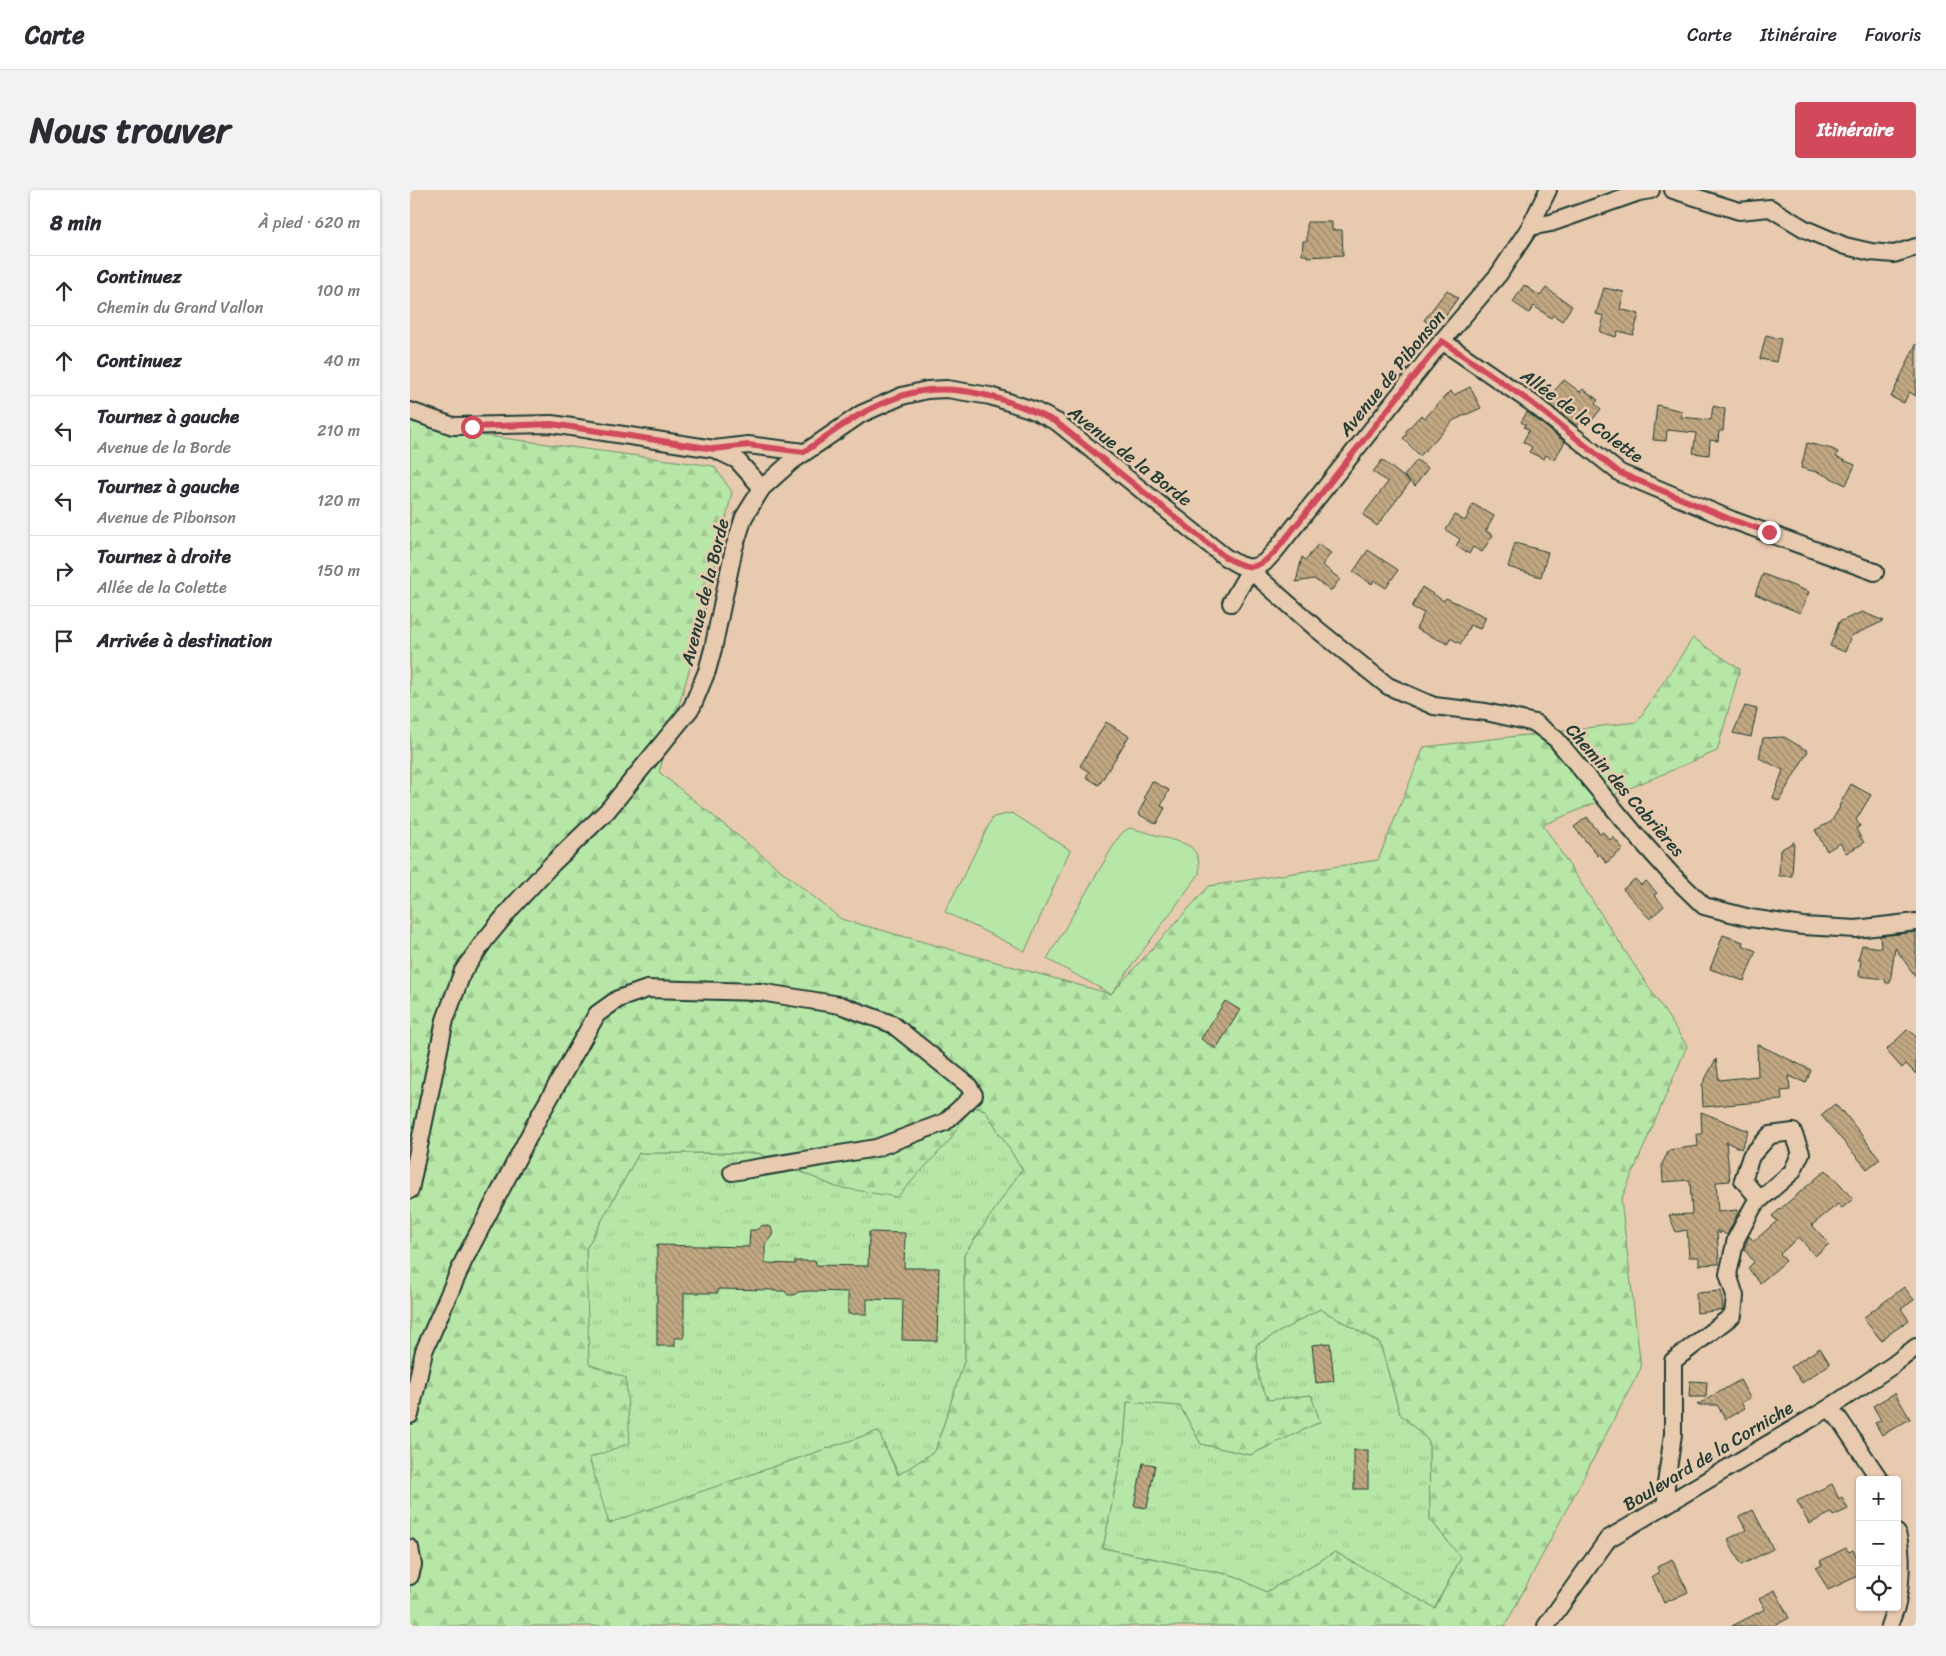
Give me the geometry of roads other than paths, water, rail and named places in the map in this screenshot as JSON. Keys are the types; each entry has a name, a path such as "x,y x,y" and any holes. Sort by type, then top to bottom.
{"street":[{"name":"Avenue de Pibonson","path":"1251,568 1264,563 1275,552 1442,341 1499,274 1530,228 1548,190"},
{"path":"1530,228 1551,223 1640,192 1652,190"},
{"path":"1673,190 1739,211 1770,208 1805,229 1845,246 1871,252 1894,254 1916,247"},
{"name":"Allée de la Colette","path":"1442,341 1532,403 1620,473 1732,520 1875,572"},
{"name":"Avenue de la Borde","path":"410,1190 445,1020 463,971 513,906 552,864 607,811 692,707 707,671 734,548 744,517 762,488 804,452 861,414 902,396 927,390 947,389 990,396 1033,410 1056,422 1225,557 1239,565 1251,568"},
{"path":"410,411 453,426 552,424 714,449 748,445 804,452"},
{"path":"714,449 737,460 762,488"},
{"path":"1231,604 1251,568"},
{"name":"Chemin des Cabrières","path":"1251,568 1259,578 1318,630 1388,686 1434,706 1486,712 1536,723 1556,739 1636,835 1672,875 1704,906 1750,918 1803,926 1856,929 1916,922"},
{"path":"410,1415 424,1351 464,1260 541,1114 597,1014 618,999 647,989 760,992 840,1004 892,1024 968,1085 974,1095 945,1122 876,1148 732,1172"},
{"path":"1666,1504 1666,1484 1673,1434 1673,1361 1733,1315 1735,1296 1728,1274 1736,1239 1754,1205 1760,1200"},
{"name":"Boulevard de la Corniche","path":"1546,1626 1608,1539 1829,1408 1893,1365 1916,1347"},
{"path":"1829,1408 1839,1419 1877,1476"},
{"path":"410,1548 413,1565 410,1576"},
{"path":"1889,1626 1895,1611"}]}
